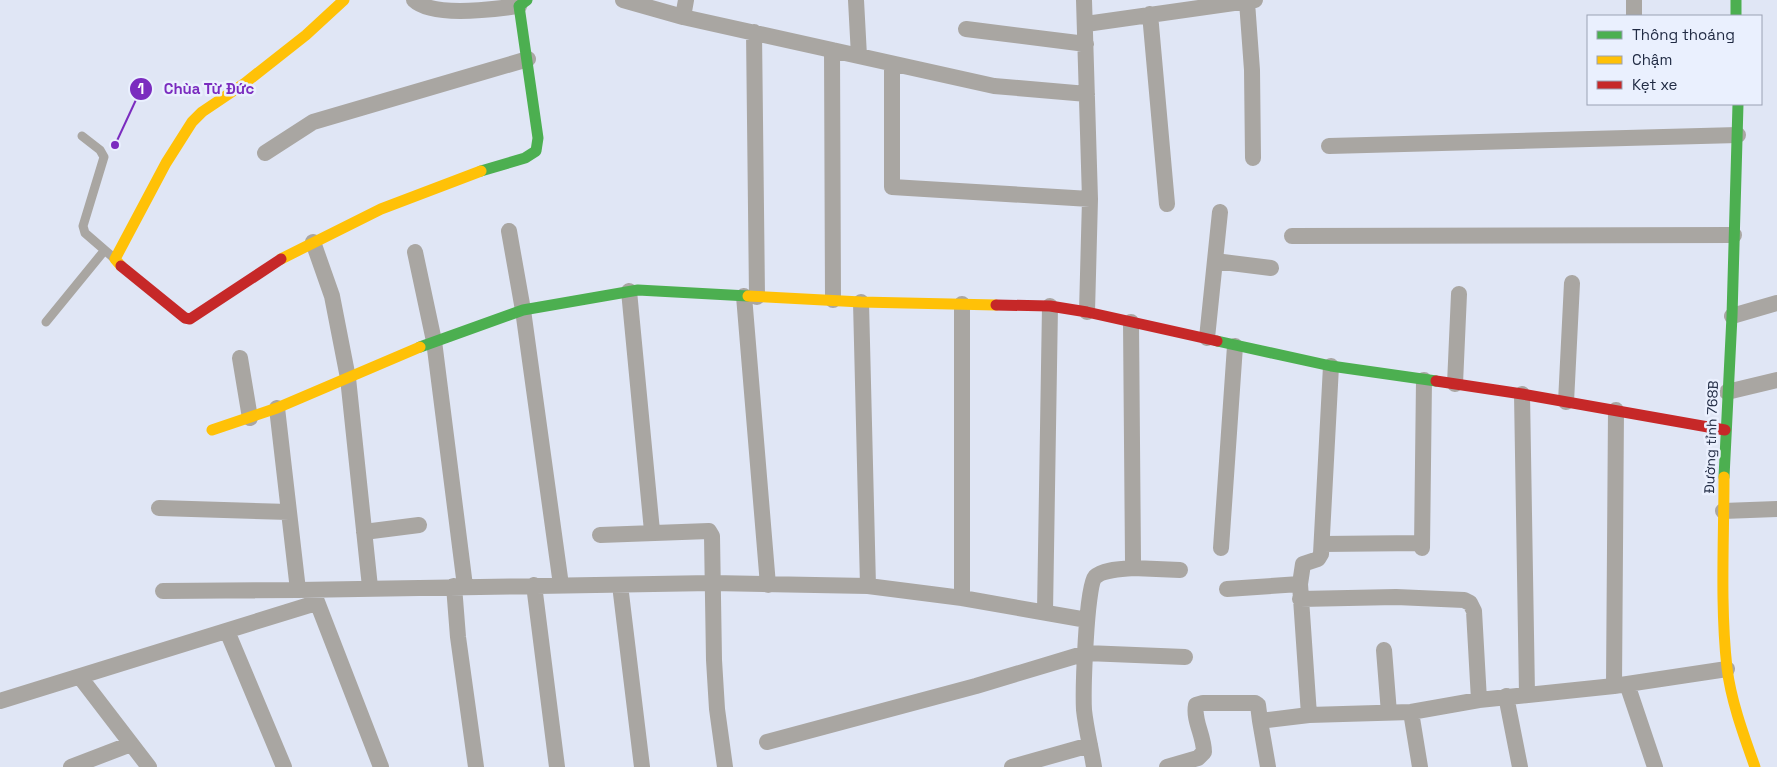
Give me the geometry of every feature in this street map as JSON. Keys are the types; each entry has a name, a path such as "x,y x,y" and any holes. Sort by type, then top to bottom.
{"street":[{"path":"344,0 306,35 253,77 202,112 192,122 170,156 116,259 178,314 190,319 280,260 381,209 500,164 525,158 536,151 538,138 523,3 467,12 416,2"},
{"path":"623,0 683,17 994,86 1087,94"},
{"path":"683,17 686,0"},
{"path":"856,0 859,56"},
{"path":"1084,0 1090,199 1087,312"},
{"path":"1634,0 1634,15"},
{"path":"1736,0 1736,15"},
{"path":"1086,24 1219,3 1251,1 1253,158"},
{"path":"1150,14 1167,204"},
{"path":"966,29 1086,44"},
{"path":"754,32 751,297 768,585"},
{"path":"832,50 833,300"},
{"path":"265,153 313,122 528,59"},
{"path":"892,64 892,187 1090,199"},
{"name":"Đường tỉnh 768B","path":"1738,105 1732,316 1725,430 1723,511 1724,600 1727,669 1743,733 1755,767"},
{"path":"1329,146 1738,135"},
{"path":"1207,338 1220,212"},
{"path":"509,232 523,310 561,585"},
{"path":"1292,236 1734,235"},
{"path":"313,242 332,296 348,378 370,587"},
{"path":"415,252 434,341 460,586 458,637 476,767"},
{"path":"1215,261 1270,268"},
{"path":"1566,402 1572,283"},
{"path":"212,430 276,408 434,341 523,310 629,292 659,290 751,297 861,302 1050,306 1087,312 1331,366 1522,394 1725,430"},
{"path":"629,292 652,531"},
{"path":"1455,384 1459,294"},
{"path":"861,302 868,586"},
{"path":"1732,316 1777,303"},
{"path":"962,304 962,598"},
{"path":"1045,612 1050,306"},
{"path":"1131,322 1132,568"},
{"path":"1221,548 1235,346"},
{"path":"240,358 250,418"},
{"path":"1309,715 1300,592 1303,564 1321,557 1331,366"},
{"path":"1322,544 1422,546 1424,380"},
{"path":"1727,392 1777,380"},
{"path":"1522,394 1526,694"},
{"path":"276,408 290,512 309,594 381,767"},
{"path":"1616,410 1620,685 1655,767"},
{"path":"159,508 290,512"},
{"path":"1723,511 1777,509"},
{"path":"364,532 419,525"},
{"path":"600,535 652,531 710,531 712,536 717,709 725,767"},
{"path":"1094,767 1084,708 1087,620 1093,582 1096,576 1132,568 1180,570"},
{"path":"163,591 309,594 370,587 712,583 868,586 962,598 1087,620"},
{"path":"534,585 557,767"},
{"path":"620,585 642,767"},
{"path":"1227,589 1464,600 1470,603 1474,611 1479,700"},
{"path":"0,701 227,631 309,594"},
{"path":"227,631 284,767"},
{"path":"1384,650 1388,713"},
{"path":"767,742 976,686 1086,653 1184,657"},
{"path":"1260,721 1309,715 1411,712 1506,696 1620,685 1727,669"},
{"path":"80,677 148,767"},
{"path":"1506,696 1520,767"},
{"path":"1166,767 1198,758 1204,752 1204,742 1195,711 1196,705 1255,703 1258,705 1268,767"},
{"path":"1411,712 1420,767"},
{"path":"71,767 131,744"},
{"path":"1012,767 1090,744"}],"lane":[{"path":"82,136 100,150 104,157 83,226 85,233 104,251 116,259"},
{"path":"46,322 104,251"}],"traffic: fast":[{"path":"481,171 525,158 536,151 538,138 519,6 527,0"},
{"path":"1736,0 1736,15"},
{"path":"1724,477 1732,316 1738,105"},
{"path":"420,347 523,310 638,290 748,296"},
{"path":"1217,341 1331,366 1436,381"}],"traffic: slow":[{"path":"121,266 115,259 166,163 192,122 202,112 245,83 306,35 344,0"},
{"path":"281,259 381,209 481,171"},
{"path":"748,296 861,302 996,305"},
{"path":"212,430 277,408 420,347"},
{"path":"1724,477 1723,596 1727,668 1742,731 1755,767"}],"traffic: jam":[{"path":"121,266 185,318 190,319 281,259"},
{"path":"996,305 1050,306 1087,312 1217,341"},
{"path":"1436,381 1522,394 1725,430"}],"place":[{"name":"Chùa Từ Đức","path":"115,145"}]}
